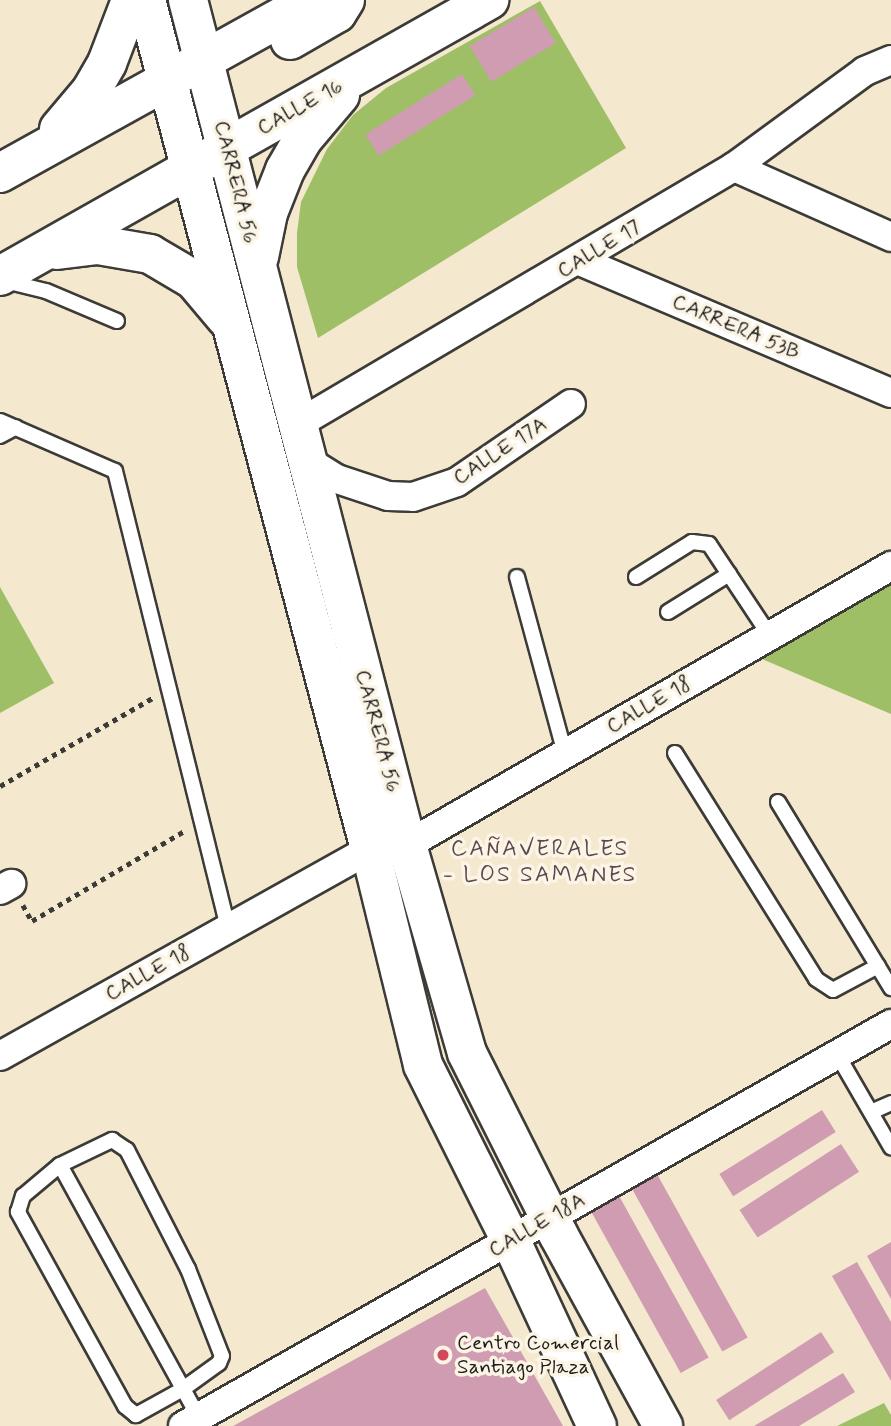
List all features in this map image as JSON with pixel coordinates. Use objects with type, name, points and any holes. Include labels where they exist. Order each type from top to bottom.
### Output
[{"type":"street","points":[[11,167],[50,139],[92,91],[121,34],[131,0]]},
{"type":"street","name":"CARRERA 56","points":[[146,0],[370,849],[424,1065],[511,1241],[597,1426]]},
{"type":"street","name":"CARRERA 56","points":[[188,0],[407,845],[467,1053],[549,1217],[663,1426]]},
{"type":"street","points":[[191,168],[187,135],[208,72],[312,0]]},
{"type":"street","points":[[11,167],[167,79],[208,72],[337,13],[345,0]]},
{"type":"street","name":"CALLE 16","points":[[7,274],[489,0]]},
{"type":"street","name":"CALLE 17","points":[[298,424],[580,261],[734,167],[865,71],[891,60]]},
{"type":"street","points":[[257,267],[272,201],[302,140],[336,98],[377,64]]},
{"type":"street","points":[[734,167],[891,237]]},
{"type":"street","points":[[7,274],[48,253],[78,246],[99,245],[139,251],[177,267],[194,279],[208,293],[232,327]]},
{"type":"street","name":"CARRERA 53B","points":[[580,261],[891,393]]},
{"type":"street","name":"CALLE 17A","points":[[311,473],[388,496],[413,497],[457,482],[571,404]]},
{"type":"street","points":[[277,495],[311,473]]},
{"type":"street","name":"CALLE 18","points":[[407,845],[891,566]]},
{"type":"street","name":"CALLE 18","points":[[0,1056],[370,849]]},
{"type":"street","name":"CALLE 18A","points":[[191,1422],[891,1024]]},
{"type":"lane","points":[[7,274],[117,321]]},
{"type":"lane","points":[[0,421],[115,471],[228,928]]},
{"type":"lane","points":[[0,436],[16,427]]},
{"type":"lane","points":[[636,577],[692,542],[709,544],[770,636]]},
{"type":"lane","points":[[668,612],[729,574]]},
{"type":"lane","points":[[517,577],[565,754]]},
{"type":"lane","points":[[676,753],[816,979],[833,990],[878,966]]},
{"type":"lane","points":[[778,802],[891,988]]},
{"type":"lane","points":[[837,1054],[891,1147]]},
{"type":"lane","points":[[871,1112],[891,1103]]},
{"type":"lane","points":[[112,1140],[127,1150],[188,1269],[222,1356],[219,1363],[183,1389],[136,1415],[125,1406],[18,1212],[23,1196],[60,1165],[112,1140]]},
{"type":"lane","points":[[60,1165],[183,1389],[191,1422]]},
{"type":"path","points":[[0,786],[169,689]]},
{"type":"path","points":[[5,887],[32,921],[202,821]]},
{"type":"green space","points":[[540,1],[626,148],[318,338],[297,267],[297,233],[301,202],[327,149],[353,115],[386,88]]},
{"type":"green space","points":[[891,566],[891,714],[743,651]]},
{"type":"green space","points":[[0,587],[54,683],[0,713]]},
{"type":"green space","points":[[884,1403],[891,1415],[891,1426],[837,1426]]},
{"type":"building","points":[[534,7],[556,43],[491,82],[470,46]]},
{"type":"building","points":[[462,74],[475,95],[379,156],[365,134]]},
{"type":"building","points":[[822,1110],[836,1132],[733,1196],[719,1174]]},
{"type":"building","points":[[841,1144],[859,1172],[757,1238],[740,1210]]},
{"type":"building","points":[[657,1174],[748,1338],[722,1352],[632,1188]]},
{"type":"building","points":[[618,1194],[709,1358],[681,1373],[590,1210]]},
{"type":"building","points":[[891,1242],[891,1299],[867,1256]]},
{"type":"building","points":[[857,1262],[891,1322],[891,1381],[832,1276]]},
{"type":"building","name":"Centro Comercial Santiago Plaza","points":[[485,1288],[563,1426],[233,1426]]},
{"type":"building","points":[[821,1332],[834,1352],[729,1420],[716,1400]]},
{"type":"building","points":[[843,1373],[855,1392],[799,1426],[754,1426]]},
{"type":"place","name":"Centro Comercial Santiago Plaza","points":[[443,1355]]},
{"type":"district","name":"CAÑAVERALES - LOS SAMANES","points":[[540,862]]}]
